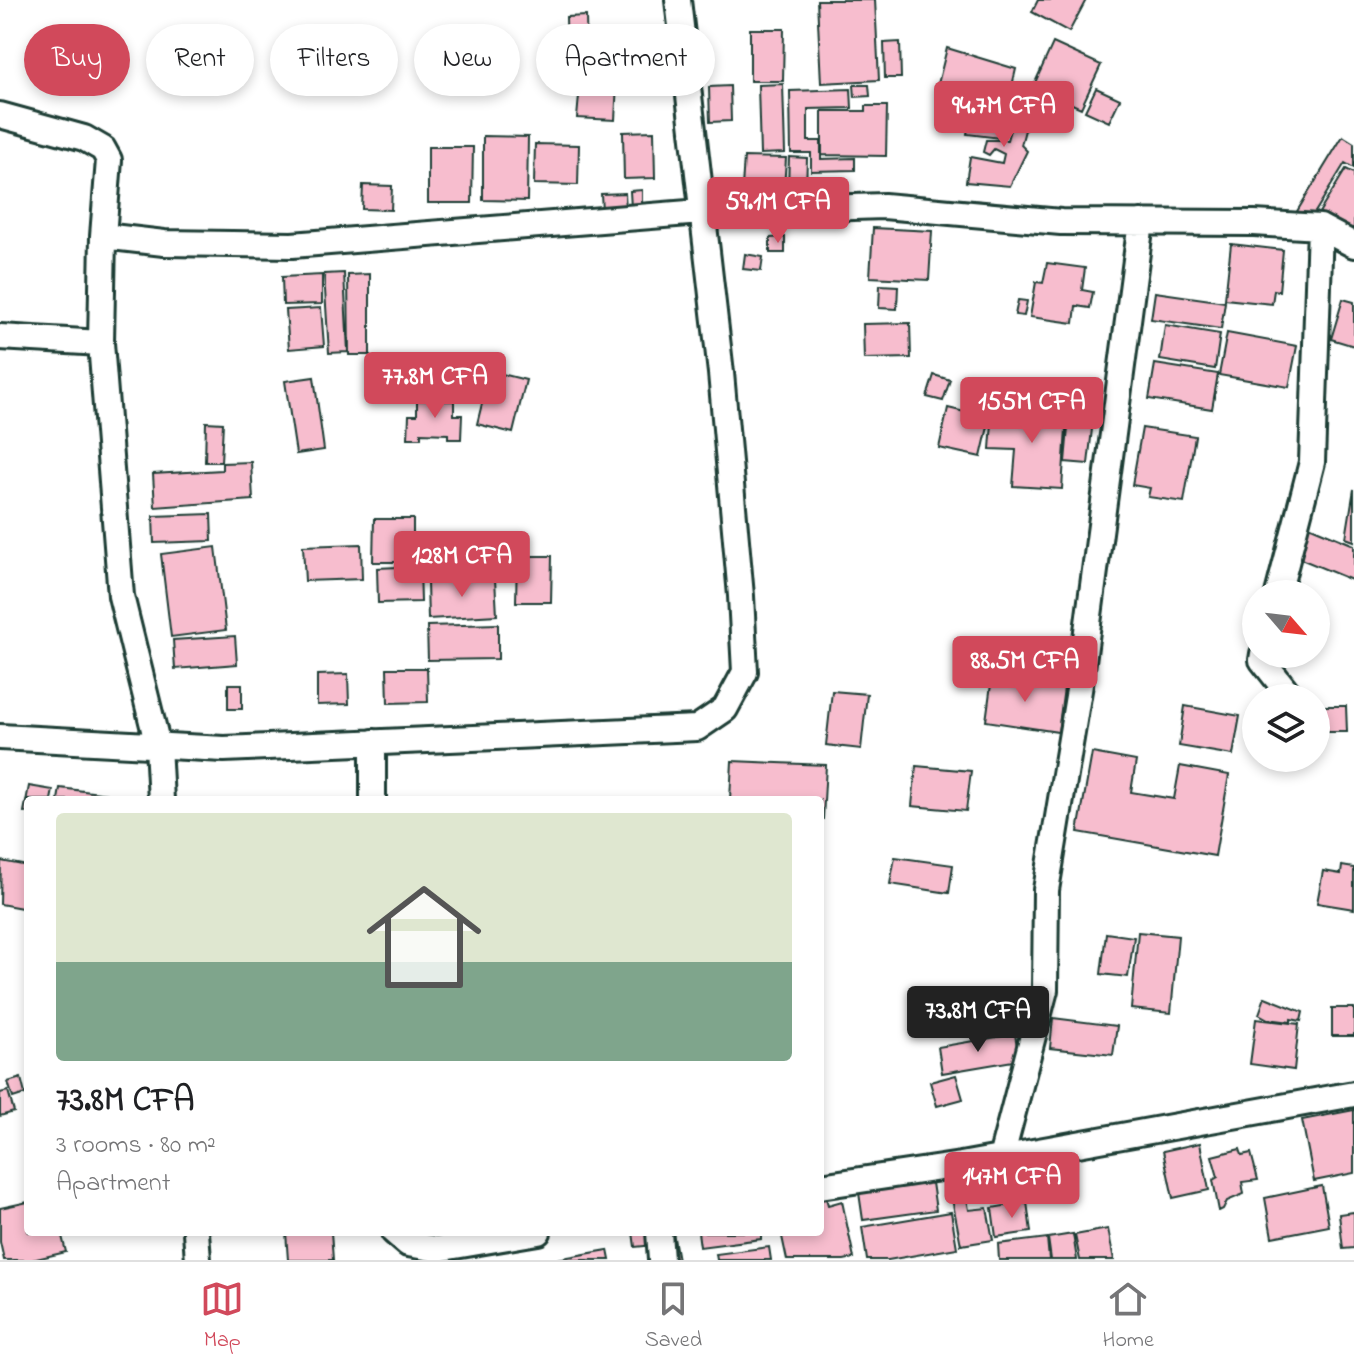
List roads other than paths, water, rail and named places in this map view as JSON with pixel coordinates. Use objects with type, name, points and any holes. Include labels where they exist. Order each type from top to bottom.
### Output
[{"type":"street","points":[[0,737],[224,749],[697,728],[725,709],[745,672],[741,596],[721,373],[678,0]]},
{"type":"street","points":[[0,115],[84,138],[103,149],[109,160],[103,236],[101,343],[121,596],[158,746],[161,796]]},
{"type":"street","points":[[103,236],[164,243],[292,245],[701,212],[884,206],[1061,222],[1254,223],[1320,227],[1354,245]]},
{"type":"street","points":[[1001,1158],[1045,990],[1046,890],[1080,684],[1141,222]]},
{"type":"street","points":[[1282,580],[1312,462],[1320,227]]},
{"type":"street","points":[[0,337],[101,343]]},
{"type":"street","points":[[1268,668],[1281,684]]},
{"type":"street","points":[[373,742],[373,796]]},
{"type":"street","points":[[824,1185],[1001,1158],[1354,1094]]},
{"type":"street","points":[[196,1236],[198,1260]]},
{"type":"street","points":[[399,1236],[408,1244],[437,1249],[514,1236]]},
{"type":"street","points":[[659,1236],[661,1260]]}]
